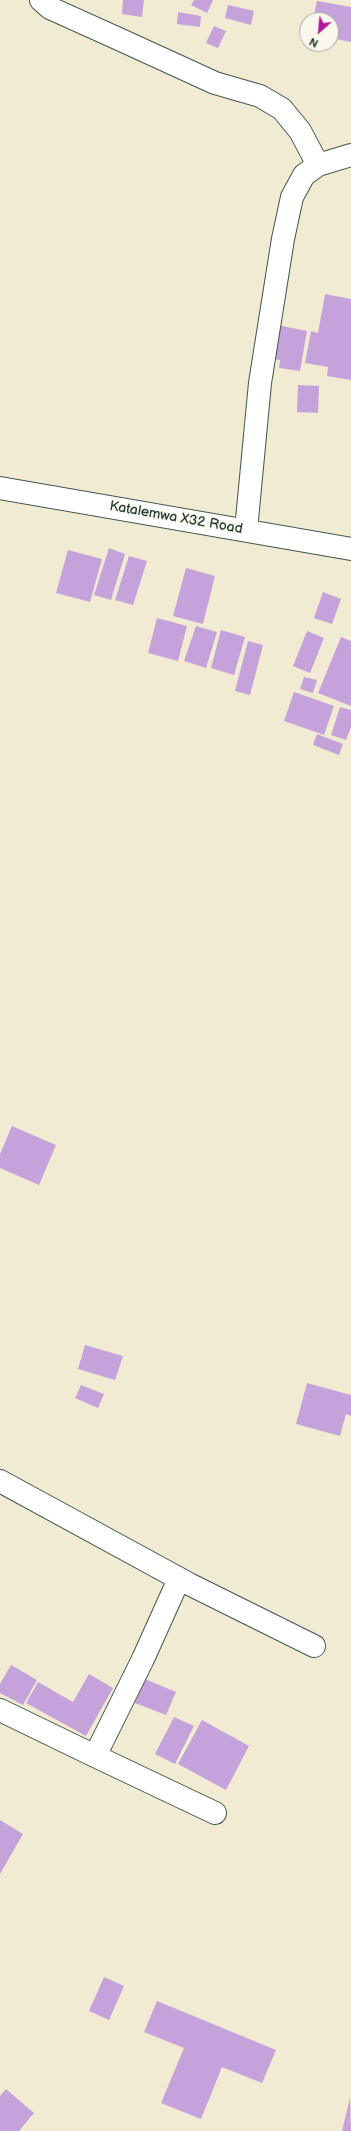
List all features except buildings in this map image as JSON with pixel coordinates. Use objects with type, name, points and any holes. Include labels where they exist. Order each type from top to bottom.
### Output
[{"type":"street","points":[[41,0],[50,8],[208,80],[260,96],[282,109],[300,131],[318,165]]},
{"type":"street","points":[[246,530],[260,383],[283,239],[292,197],[304,175],[318,165],[351,155]]},
{"type":"street","name":"Katalemwa X32 Road","points":[[0,488],[351,549]]},
{"type":"street","points":[[0,1480],[179,1578],[314,1646]]},
{"type":"street","points":[[95,1756],[143,1659],[179,1578]]},
{"type":"street","points":[[0,1710],[215,1813]]}]
